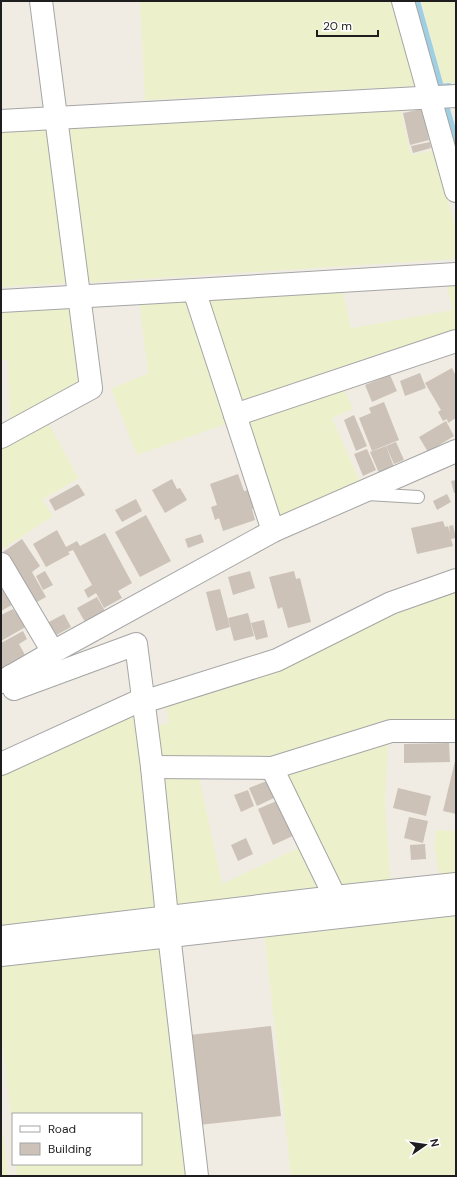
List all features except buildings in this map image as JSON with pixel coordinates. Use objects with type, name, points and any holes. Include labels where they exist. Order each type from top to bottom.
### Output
[{"type":"street","points":[[1,437],[91,388],[41,1]]},
{"type":"street","points":[[403,1],[456,191]]},
{"type":"street","points":[[1,121],[456,96]]},
{"type":"street","points":[[1,301],[456,274]]},
{"type":"street","points":[[194,290],[273,531]]},
{"type":"street","points":[[235,415],[456,341]]},
{"type":"street","points":[[197,1176],[168,927],[152,767],[136,644],[14,689],[6,679],[52,652],[273,531],[456,451]]},
{"type":"street","points":[[1,564],[52,652]]},
{"type":"street","points":[[1,764],[143,700],[277,660],[391,603],[456,580]]},
{"type":"street","points":[[152,767],[272,768],[391,731],[456,731]]},
{"type":"street","points":[[272,768],[335,897]]},
{"type":"street","points":[[1,955],[335,897],[456,884]]},
{"type":"street","points":[[1,937],[168,927],[456,904]]},
{"type":"lane","points":[[359,494],[418,497]]},
{"type":"green space","points":[[140,1],[392,1],[415,86],[145,100]]},
{"type":"green space","points":[[421,1],[456,1],[456,82],[443,83]]},
{"type":"green space","points":[[400,107],[411,155],[434,150],[456,229],[456,259],[80,283],[67,125]]},
{"type":"green space","points":[[45,126],[50,133],[69,283],[1,287],[1,129]]},
{"type":"green space","points":[[456,282],[456,336],[243,407],[205,295],[342,289],[351,328],[453,310],[446,283]]},
{"type":"green space","points":[[185,296],[232,422],[137,455],[111,389],[148,373],[139,300]]},
{"type":"green space","points":[[72,304],[85,384],[10,428],[8,360],[1,360],[1,308]]},
{"type":"green space","points":[[342,385],[353,409],[332,418],[361,484],[281,518],[272,515],[246,416]]},
{"type":"green space","points":[[47,421],[79,478],[42,500],[53,516],[1,550],[1,445]]},
{"type":"green space","points":[[456,587],[456,723],[261,761],[166,760],[156,754],[154,727],[169,723],[165,701],[400,606]]},
{"type":"green space","points":[[134,708],[161,907],[1,931],[1,771]]},
{"type":"green space","points":[[388,741],[385,804],[391,887],[336,887],[283,776]]},
{"type":"green space","points":[[198,772],[222,884],[303,846],[325,888],[173,912],[157,777]]},
{"type":"green space","points":[[436,830],[456,831],[456,880],[441,882],[434,846]]},
{"type":"green space","points":[[456,908],[456,1176],[291,1176],[264,930]]},
{"type":"green space","points":[[162,941],[191,1176],[17,1176],[16,1165],[142,1165],[142,1113],[12,1113],[12,1128],[1,1029],[1,960]]},
{"type":"green space","points":[[1,1115],[8,1176],[1,1176]]},
{"type":"waterway","points":[[417,1],[441,87],[449,86]]},
{"type":"waterway","points":[[447,109],[456,140]]}]
